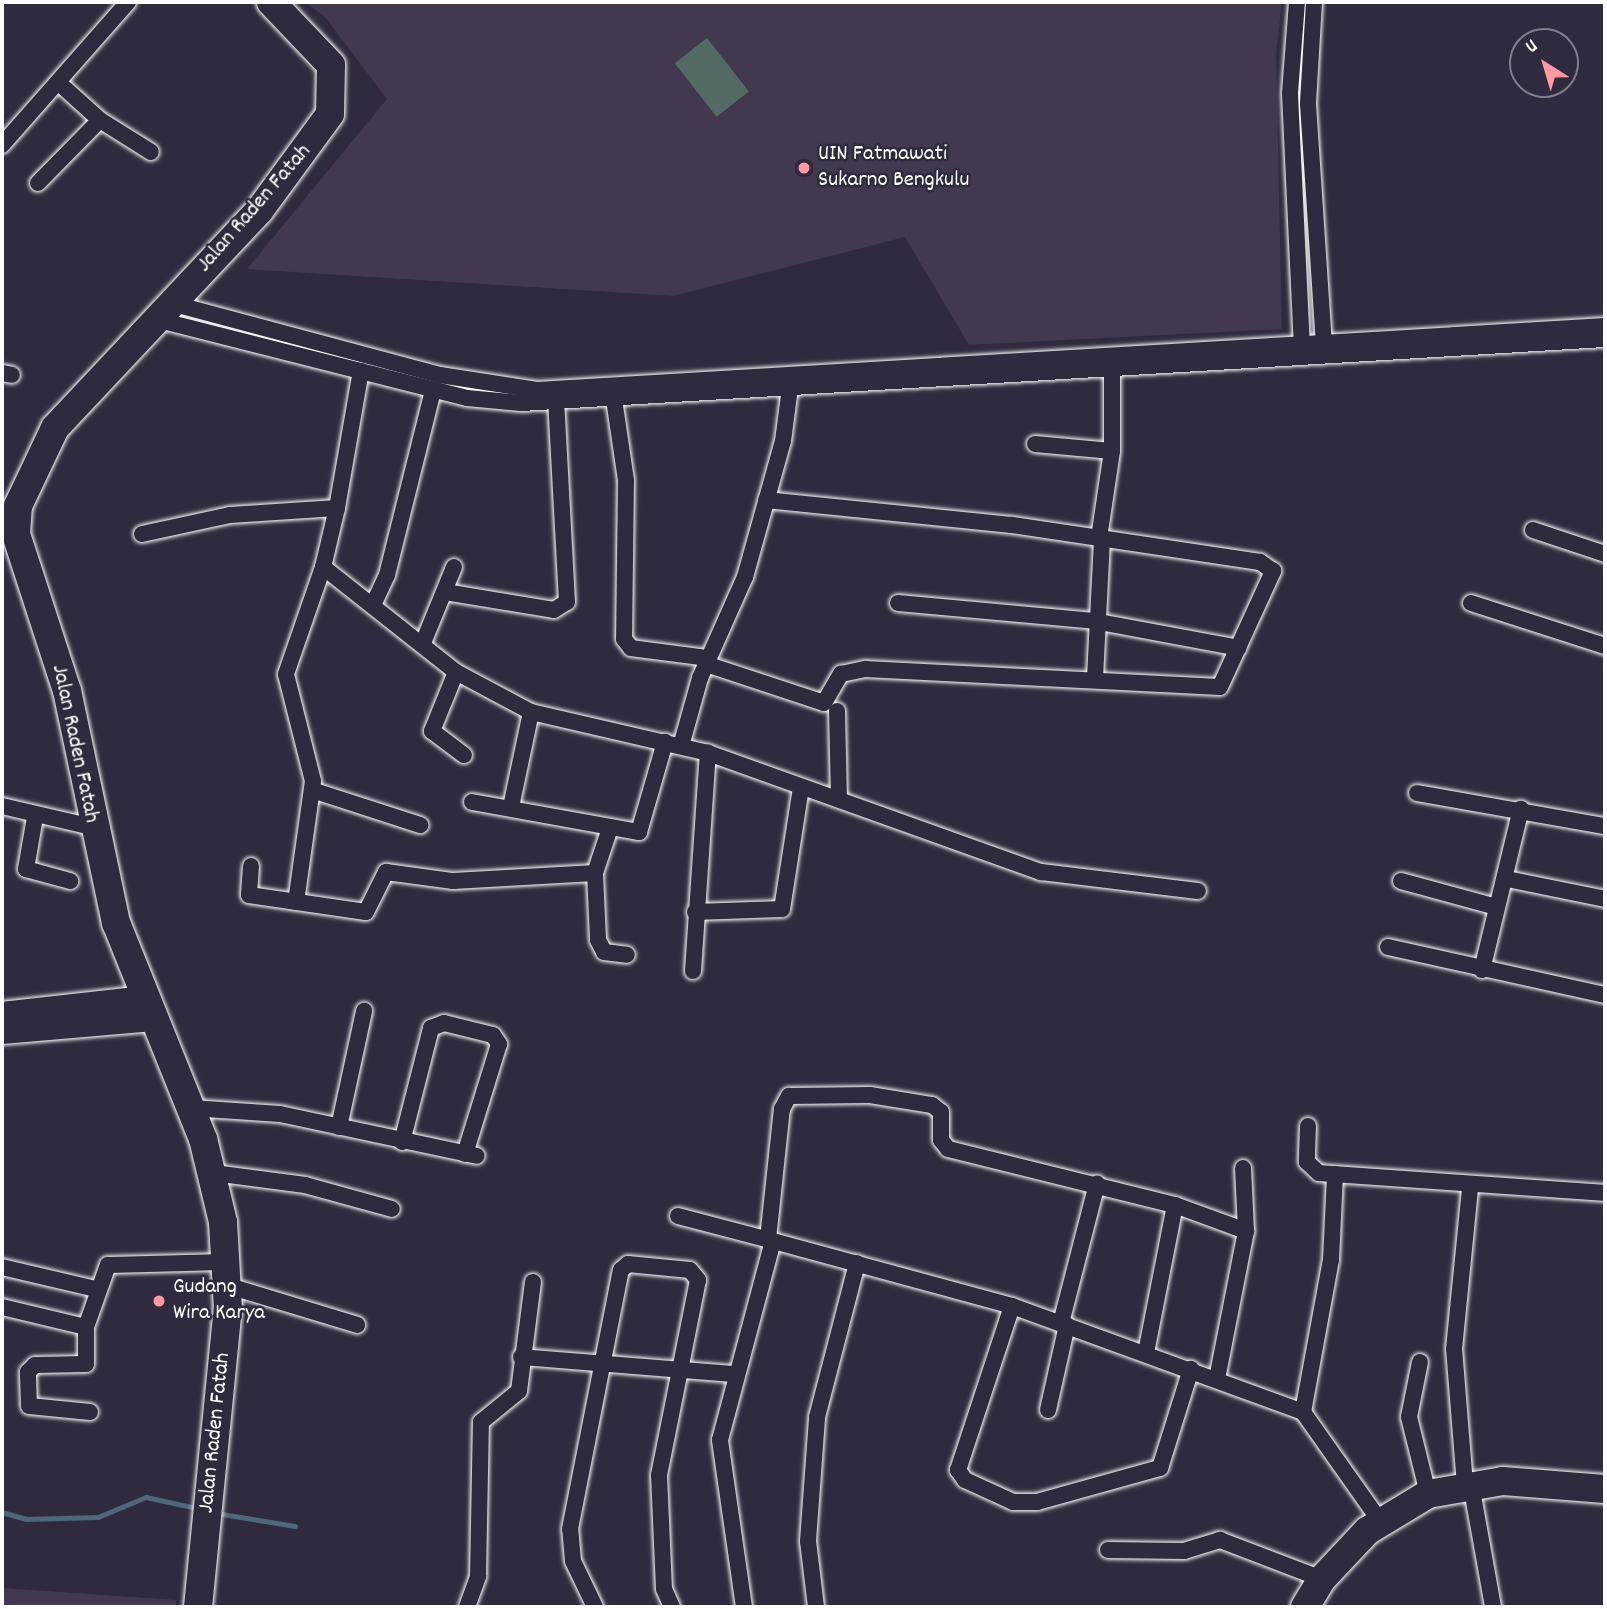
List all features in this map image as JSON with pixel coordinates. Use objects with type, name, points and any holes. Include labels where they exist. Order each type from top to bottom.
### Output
[{"type":"highway","name":"Jalan Raden Fatah","points":[[198,1607],[213,1463],[227,1274],[214,1174],[191,1108],[116,923],[92,827],[67,691],[9,535],[18,506],[55,428],[279,187],[335,101],[326,57],[271,2]]},
{"type":"highway","points":[[1328,1607],[1391,1534],[1469,1493],[1521,1481],[1605,1489]]},
{"type":"highway","points":[[1305,1607],[1322,1579],[1380,1521],[1428,1494],[1469,1493],[1605,1507]]},
{"type":"main road","points":[[2,1014],[149,1008]]},
{"type":"main road","points":[[2,1032],[149,1008]]},
{"type":"street","points":[[2,145],[60,85],[128,2]]},
{"type":"street","points":[[1297,2],[1290,94],[1307,259],[1324,342]]},
{"type":"street","points":[[1302,350],[1307,259],[1308,78],[1314,2]]},
{"type":"street","points":[[60,85],[100,120],[151,152]]},
{"type":"street","points":[[38,183],[100,120]]},
{"type":"street","points":[[163,311],[361,371],[439,386],[556,402],[614,399],[752,381],[790,388],[994,367]]},
{"type":"street","points":[[163,311],[439,386],[537,390],[752,381],[1302,350],[1432,342],[1605,326]]},
{"type":"street","points":[[1302,350],[1324,342],[1605,339]]},
{"type":"street","points":[[1095,678],[1094,621],[1100,539],[1112,451],[1113,360]]},
{"type":"street","points":[[296,902],[312,790],[286,674],[323,567],[337,508],[361,371]]},
{"type":"street","points":[[373,605],[387,575],[439,386]]},
{"type":"street","points":[[472,802],[511,807],[610,828],[643,829],[673,744],[745,577],[766,500],[790,388]]},
{"type":"street","points":[[614,399],[626,480],[624,639],[631,648],[707,661],[824,703],[841,674],[865,669],[1095,678],[1220,687],[1268,592],[1269,564],[1100,539],[766,500]]},
{"type":"street","points":[[445,592],[554,610],[567,602],[556,402]]},
{"type":"street","points":[[1035,444],[1112,451]]},
{"type":"street","points":[[142,534],[230,515],[337,508]]},
{"type":"street","points":[[1533,530],[1605,554]]},
{"type":"street","points":[[323,567],[423,643],[456,672],[531,712],[708,753],[801,787],[839,797],[926,836],[1041,872],[1198,891]]},
{"type":"street","points":[[423,643],[454,567]]},
{"type":"street","points":[[898,603],[1094,621],[1239,648]]},
{"type":"street","points":[[1471,603],[1605,646]]},
{"type":"street","points":[[456,672],[432,732],[464,755]]},
{"type":"street","points":[[837,711],[839,797]]},
{"type":"street","points":[[511,807],[531,712]]},
{"type":"street","points":[[693,971],[708,753]]},
{"type":"street","points":[[695,912],[782,909],[801,787]]},
{"type":"street","points":[[312,790],[420,825]]},
{"type":"street","points":[[1417,793],[1521,809],[1605,826]]},
{"type":"street","points":[[2,806],[35,817],[92,827]]},
{"type":"street","points":[[1482,970],[1497,907],[1507,879],[1521,809]]},
{"type":"street","points":[[35,817],[26,869],[71,881]]},
{"type":"street","points":[[610,828],[595,873],[600,948],[627,955]]},
{"type":"street","points":[[250,866],[247,894],[368,911],[386,872],[453,881],[595,873]]},
{"type":"street","points":[[1507,879],[1605,899]]},
{"type":"street","points":[[1401,881],[1497,907]]},
{"type":"street","points":[[1388,947],[1482,970],[1605,995]]},
{"type":"street","points":[[339,1127],[364,1011]]},
{"type":"street","points":[[191,1108],[280,1114],[402,1142],[471,1155],[499,1044],[493,1035],[444,1023],[431,1028],[402,1142]]},
{"type":"street","points":[[744,1607],[720,1452],[734,1374],[771,1240],[782,1109],[796,1094],[870,1095],[932,1105],[941,1112],[941,1140],[948,1149],[1175,1205],[1246,1231]]},
{"type":"street","points":[[1308,1126],[1309,1166],[1335,1174],[1470,1188],[1605,1193]]},
{"type":"street","points":[[1217,1379],[1246,1231],[1243,1168]]},
{"type":"street","points":[[214,1174],[305,1185],[392,1209]]},
{"type":"street","points":[[1303,1412],[1331,1260],[1335,1174]]},
{"type":"street","points":[[1048,1410],[1064,1324],[1097,1184]]},
{"type":"street","points":[[1470,1188],[1454,1349],[1469,1493],[1493,1607]]},
{"type":"street","points":[[1146,1353],[1175,1205]]},
{"type":"street","points":[[678,1216],[1012,1306],[1191,1368],[1303,1412],[1380,1521]]},
{"type":"street","points":[[90,1412],[32,1408],[27,1402],[32,1367],[86,1364],[86,1327],[96,1289],[105,1268],[116,1261],[227,1274],[356,1325]]},
{"type":"street","points":[[816,1607],[808,1508],[817,1417],[857,1263]]},
{"type":"street","points":[[595,1607],[569,1537],[606,1363],[621,1270],[634,1264],[690,1270],[697,1277],[659,1475],[664,1589],[672,1607]]},
{"type":"street","points":[[2,1267],[96,1289]]},
{"type":"street","points":[[467,1607],[478,1576],[481,1422],[516,1396],[533,1282]]},
{"type":"street","points":[[1012,1306],[958,1470],[965,1480],[1013,1502],[1037,1502],[1160,1468],[1191,1368]]},
{"type":"street","points":[[2,1307],[86,1327]]},
{"type":"street","points":[[521,1357],[734,1374]]},
{"type":"street","points":[[1420,1362],[1409,1417],[1428,1494]]},
{"type":"street","points":[[1108,1550],[1184,1551],[1220,1540],[1322,1579]]},
{"type":"shaded area","name":"UIN Fatmawati Sukarno Bengkulu","points":[[305,2],[1282,2],[1276,55],[1282,329],[969,345],[905,237],[673,296],[247,269],[387,99],[325,17]]},
{"type":"shaded area","points":[[2,1588],[176,1600],[176,1607],[2,1607]]},
{"type":"green space","points":[[707,38],[749,92],[717,117],[675,63]]},
{"type":"waterway","points":[[2,1512],[26,1519],[98,1517],[146,1497],[197,1508]]},
{"type":"waterway","points":[[216,1513],[295,1526]]},
{"type":"place","name":"UIN Fatmawati Sukarno Bengkulu","points":[[804,168]]},
{"type":"place","name":"Gudang Wira Karya","points":[[159,1301]]}]
